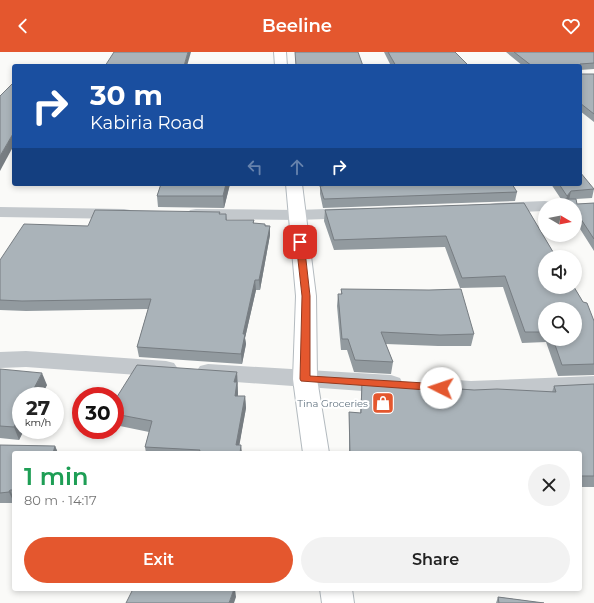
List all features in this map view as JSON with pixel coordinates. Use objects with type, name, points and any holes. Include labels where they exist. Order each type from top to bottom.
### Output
[{"type":"main road","points":[[280,52],[281,64]]},
{"type":"main road","points":[[294,186],[306,296],[305,379],[316,451]]},
{"type":"main road","points":[[336,591],[338,603]]},
{"type":"street","points":[[481,209],[538,206]]},
{"type":"street","points":[[0,212],[141,214]]},
{"type":"street","points":[[180,214],[297,215],[369,213]]},
{"type":"street","points":[[0,360],[26,359],[471,390],[594,385]]},
{"type":"building","points":[[114,52],[188,52],[185,64],[106,64]]},
{"type":"building","points":[[295,52],[358,52],[362,64],[296,64]]},
{"type":"building","points":[[388,52],[455,52],[467,64],[395,64]]},
{"type":"building","points":[[514,52],[594,52],[594,63],[529,64]]},
{"type":"building","points":[[582,74],[594,74],[594,114],[582,105]]},
{"type":"building","points":[[12,84],[12,135],[0,156],[0,96]]},
{"type":"building","points":[[582,174],[594,189],[571,191],[567,196],[560,186],[582,186]]},
{"type":"building","points":[[160,186],[226,186],[223,196],[157,196]]},
{"type":"building","points":[[320,186],[513,186],[517,192],[324,199]]},
{"type":"building","points":[[524,203],[538,227],[538,242],[547,242],[552,250],[538,250],[538,294],[578,294],[583,302],[587,303],[594,321],[594,364],[562,365],[555,346],[582,346],[582,302],[538,302],[538,332],[525,332],[505,276],[462,278],[446,236],[334,240],[325,210]]},
{"type":"building","points":[[594,203],[594,239],[582,221],[582,204]]},
{"type":"building","points":[[95,210],[220,212],[219,214],[226,214],[226,220],[254,220],[253,223],[270,226],[259,280],[255,280],[243,334],[245,334],[241,354],[137,347],[151,299],[0,300],[0,260],[24,224],[88,226]]},
{"type":"building","points":[[341,289],[461,289],[474,334],[440,335],[381,332],[393,362],[355,360],[348,339],[342,339],[338,294],[342,294]]},
{"type":"building","points":[[137,365],[237,372],[234,382],[237,382],[235,396],[245,396],[236,445],[241,445],[240,451],[200,451],[145,447],[152,421],[124,416],[123,387]]},
{"type":"building","points":[[0,369],[42,373],[35,387],[12,387],[12,427],[0,426]]},
{"type":"building","points":[[362,382],[474,390],[497,389],[556,392],[554,386],[594,384],[594,476],[582,476],[582,451],[350,451],[349,412],[361,413]]},
{"type":"building","points":[[0,445],[55,446],[54,451],[12,451],[12,490],[9,492],[0,493]]},
{"type":"building","points":[[132,591],[233,591],[229,603],[126,603]]},
{"type":"building","points":[[498,597],[544,603],[499,603]]},
{"type":"place","name":"Tina Groceries","points":[[383,403]]},
{"type":"route","points":[[300,242],[306,296],[305,379],[441,388]]}]
